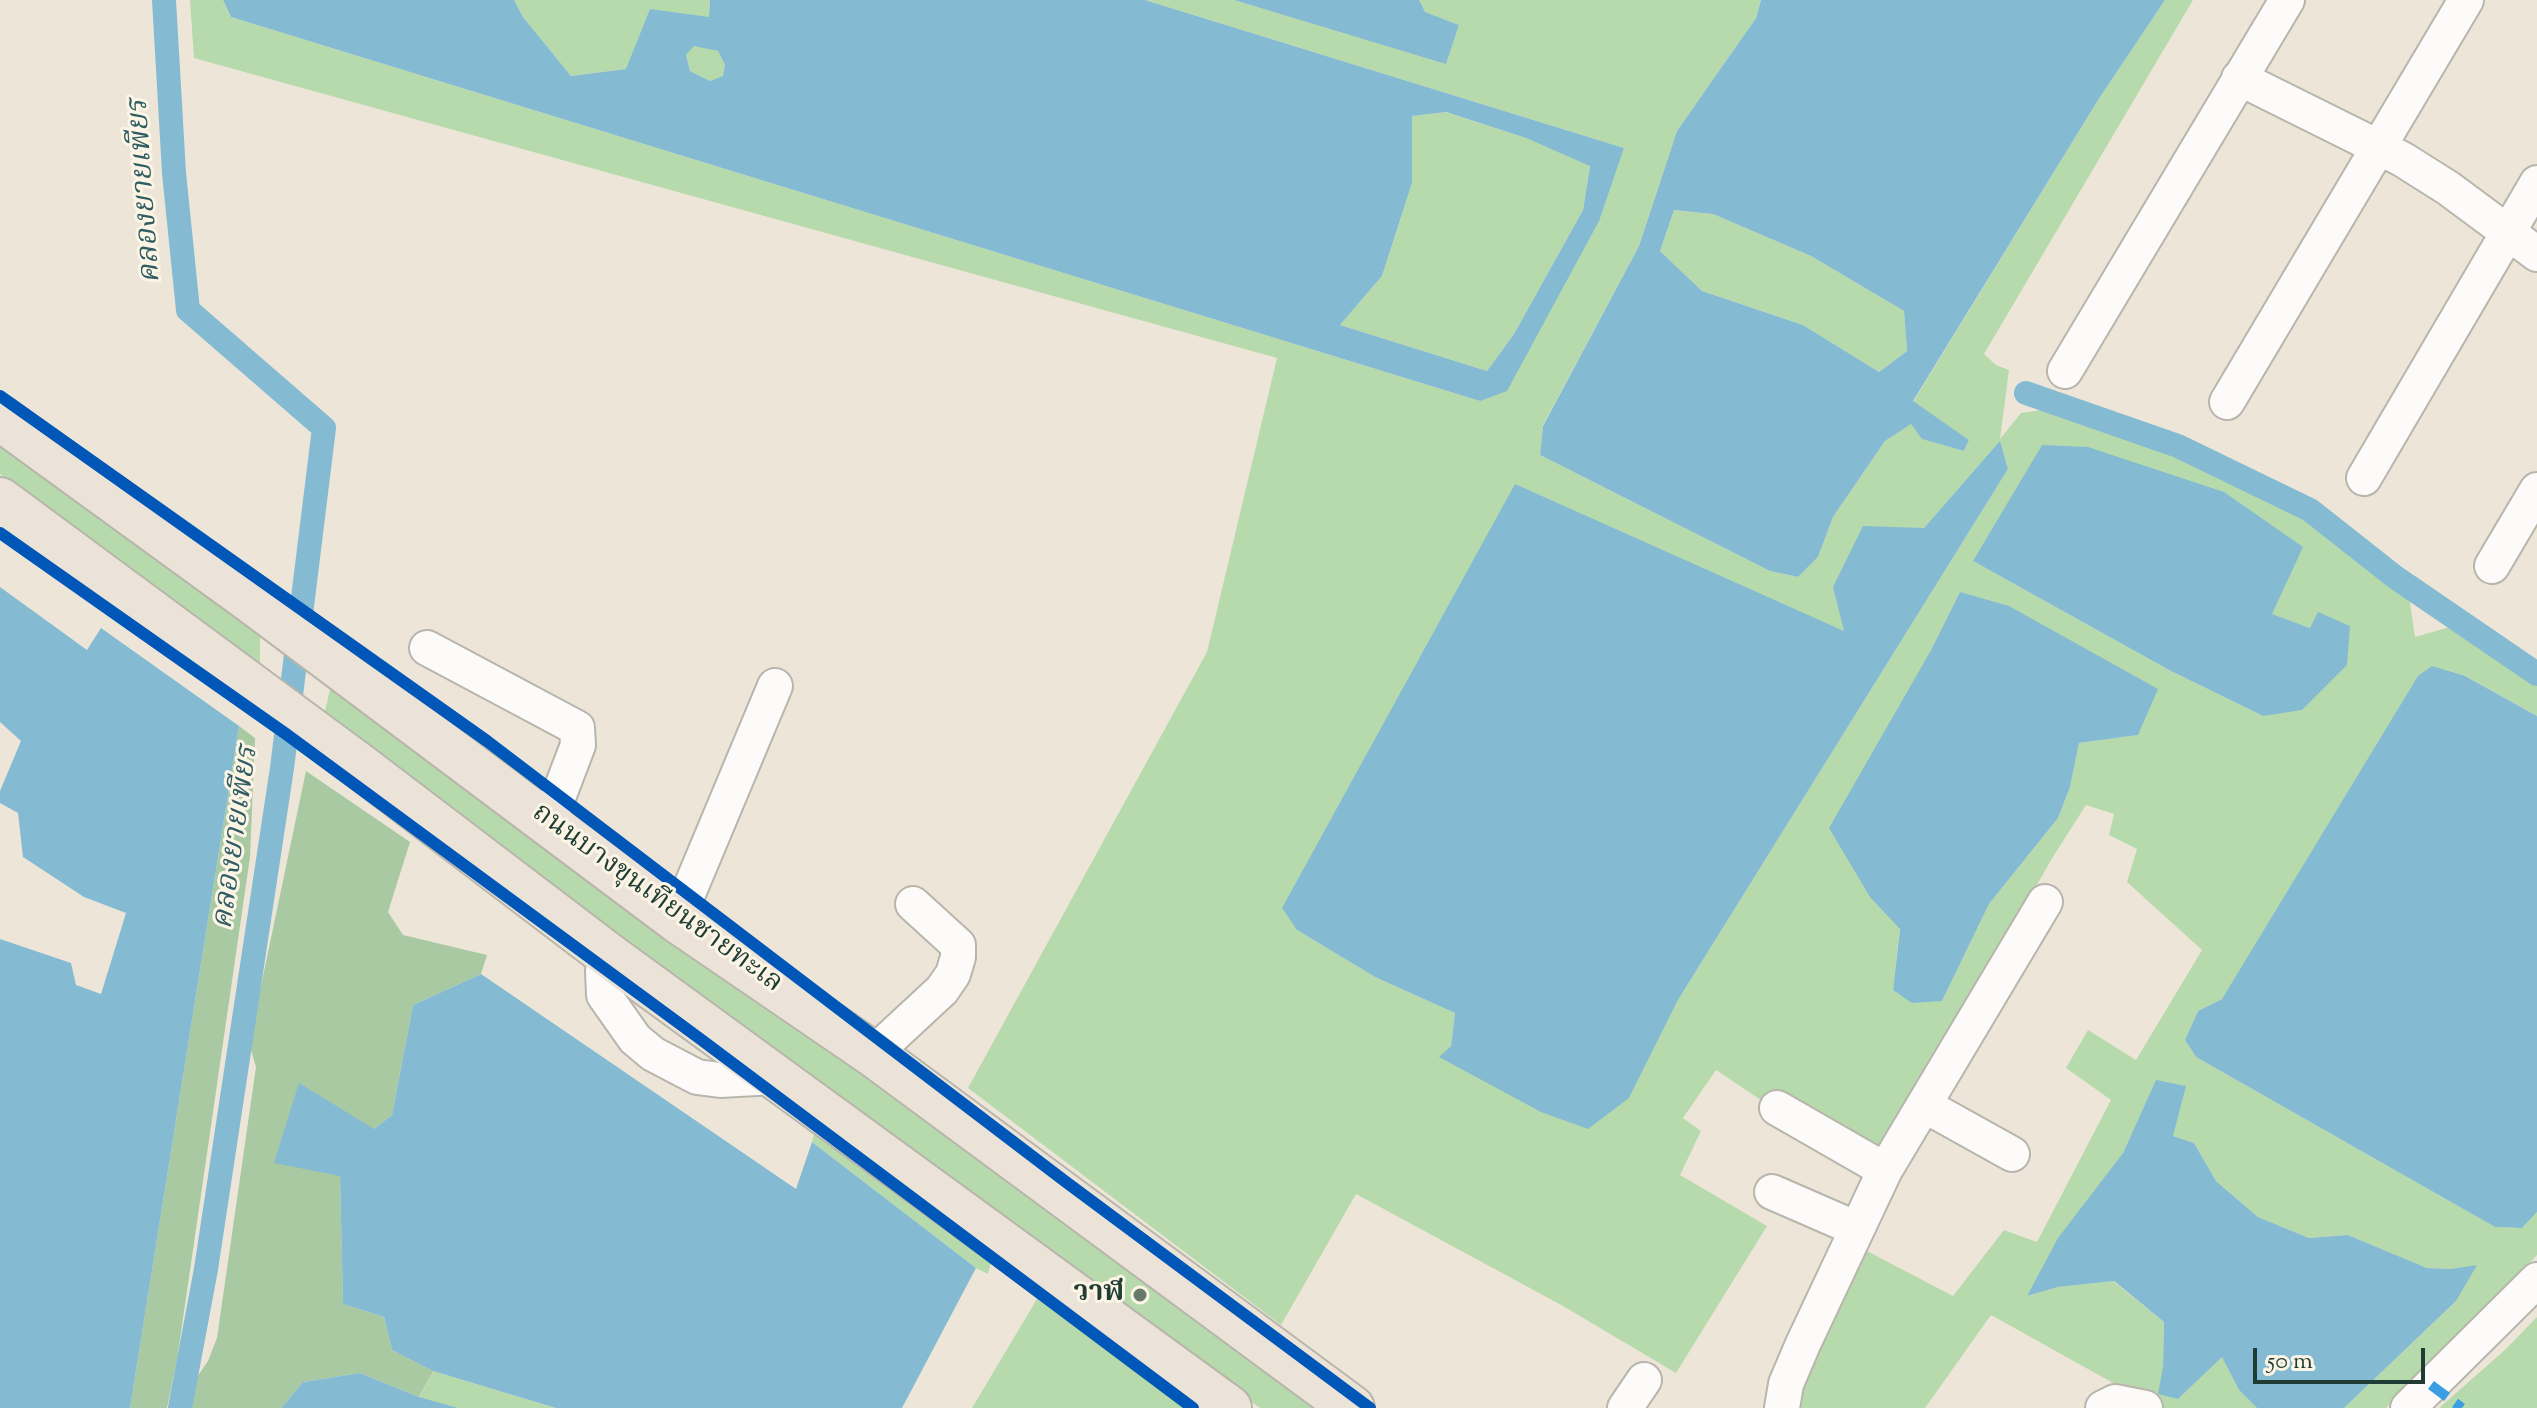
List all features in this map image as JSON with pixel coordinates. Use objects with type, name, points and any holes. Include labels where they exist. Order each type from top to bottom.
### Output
[{"type":"main road","name":"ถนนบางขุนเทียนชายทะเล","points":[[0,418],[253,602],[677,920],[873,1054],[1352,1408]]},
{"type":"main road","points":[[0,500],[361,767],[608,955],[1229,1408]]},
{"type":"street","points":[[2065,371],[2287,0]]},
{"type":"street","points":[[2227,402],[2466,0]]},
{"type":"street","points":[[2239,78],[2402,159],[2448,188],[2537,254]]},
{"type":"street","points":[[2364,478],[2537,183]]},
{"type":"street","points":[[2492,566],[2537,490]]},
{"type":"street","points":[[427,648],[577,728],[578,745],[548,824]]},
{"type":"street","points":[[677,920],[775,686]]},
{"type":"street","points":[[1782,1408],[1786,1384],[1885,1170],[2045,902]]},
{"type":"street","points":[[873,1054],[942,990],[953,974],[958,957],[958,945],[913,904]]},
{"type":"street","points":[[1924,1105],[2012,1154]]},
{"type":"street","points":[[1777,1108],[1885,1170]]},
{"type":"street","points":[[1772,1192],[1857,1229]]},
{"type":"street","points":[[2408,1408],[2537,1280]]},
{"type":"street","points":[[1625,1408],[1644,1380]]},
{"type":"street","points":[[2103,1408],[2115,1402],[2145,1408]]},
{"type":"green space","points":[[190,0],[223,0],[231,17],[1480,401],[1624,148],[1145,0],[1234,0],[1446,63],[1459,25],[1424,12],[1419,0],[1761,0],[1756,18],[1677,131],[1639,246],[1543,425],[1540,455],[1770,571],[1798,577],[1818,557],[1833,517],[1885,441],[1911,423],[1923,439],[1964,451],[1969,440],[1913,402],[2100,97],[2165,0],[2193,0],[1984,354],[1996,365],[2009,370],[2000,439],[2021,413],[2042,410],[2182,455],[2262,494],[2333,536],[2409,596],[2415,637],[2453,626],[2537,684],[2537,716],[2465,676],[2222,999],[2198,1011],[2185,1040],[2196,1057],[2495,1227],[2522,1228],[2537,1212],[2537,1255],[2386,1408],[2344,1408],[2456,1301],[2451,1269],[2427,1268],[2348,1235],[2309,1238],[2258,1217],[2216,1181],[2194,1143],[2173,1136],[2156,1081],[2123,1153],[2027,1296],[2058,1287],[2113,1281],[2164,1322],[2163,1367],[2178,1399],[2222,1356],[2239,1390],[2257,1408],[2158,1408],[1991,1315],[1925,1408],[1798,1408],[1811,1357],[1867,1251],[1953,1296],[2004,1230],[2037,1242],[2111,1100],[2066,1068],[2088,1030],[2136,1060],[2202,950],[2127,882],[2137,849],[2109,835],[2114,814],[2086,805],[2051,860],[1873,1175],[1716,1070],[1683,1118],[1701,1131],[1680,1175],[1767,1226],[1676,1373],[1563,1306],[1356,1194],[1281,1325],[968,1088],[1207,652],[1277,358],[194,58]],"holes":[[[2000,442],[2008,469],[1678,1000],[1629,1098],[1440,1057],[1451,1046],[1455,1013],[1375,977],[1297,930],[1515,485],[1845,632],[1924,528]],[[2303,546],[2271,614],[2310,628],[2263,716],[2169,670],[1973,561]],[[1960,592],[2138,735],[2079,743],[2070,787],[2058,818],[1989,904],[1942,1001],[1893,990],[1930,652]]]},
{"type":"green space","points":[[514,0],[710,0],[709,17],[627,69],[571,76],[523,17]]},
{"type":"green space","points":[[694,45],[718,51],[725,65],[724,76],[710,81],[690,71],[686,55]]},
{"type":"green space","points":[[1445,112],[1526,138],[1590,165],[1583,210],[1514,334],[1487,371],[1340,325],[1382,276],[1412,183],[1412,116]]},
{"type":"green space","points":[[1674,210],[1713,214],[1811,256],[1904,311],[1907,351],[1879,372],[1803,325],[1702,291],[1660,251]]},
{"type":"green space","points":[[0,444],[260,629],[260,663],[200,626],[0,474]]},
{"type":"green space","points":[[332,681],[1325,1408],[1260,1408],[1023,1235],[520,866],[324,715]]},
{"type":"green space","points":[[239,726],[255,738],[250,857],[177,1360],[167,1408],[130,1408]]},
{"type":"green space","points":[[306,771],[410,842],[388,912],[403,935],[487,955],[481,974],[413,1005],[392,1115],[374,1129],[274,1162],[340,1175],[343,1304],[384,1317],[392,1350],[433,1371],[419,1397],[360,1373],[303,1382],[281,1408],[189,1408],[193,1383],[208,1361],[217,1338],[256,1067],[249,1043]]},
{"type":"green space","points":[[815,1131],[991,1262],[988,1274],[976,1268],[812,1142]]},
{"type":"green space","points":[[1037,1299],[1186,1408],[972,1408]]},
{"type":"green space","points":[[2537,1317],[2537,1408],[2439,1408],[2506,1349]]},
{"type":"green space","points":[[433,1371],[556,1408],[458,1408],[419,1398]]},
{"type":"water","points":[[223,0],[514,0],[523,17],[571,76],[626,69],[650,9],[709,17],[710,0],[1145,0],[1624,148],[1599,221],[1507,391],[1480,401],[231,17]],"holes":[[[694,46],[718,51],[725,65],[723,76],[710,81],[690,71],[686,55]],[[1446,112],[1526,138],[1590,166],[1583,210],[1514,334],[1487,371],[1340,325],[1382,276],[1412,183],[1412,116]]]},
{"type":"water","points":[[1234,0],[1419,0],[1425,12],[1459,25],[1446,64]]},
{"type":"water","points":[[1761,0],[2165,0],[2100,97],[1913,401],[1969,440],[1964,451],[1922,439],[1911,424],[1885,441],[1833,517],[1818,557],[1798,577],[1770,571],[1540,455],[1543,426],[1639,246],[1677,131],[1756,18]],"holes":[[[1674,210],[1713,214],[1811,256],[1904,311],[1907,351],[1879,372],[1803,325],[1702,291],[1660,251]]]},
{"type":"water","points":[[2000,441],[2008,469],[1678,1000],[1629,1098],[1588,1129],[1541,1112],[1439,1057],[1451,1046],[1455,1013],[1375,977],[1297,930],[1282,908],[1515,484],[1844,631],[1833,587],[1863,526],[1924,528]]},
{"type":"water","points":[[2042,445],[2088,447],[2224,492],[2303,547],[2272,614],[2310,628],[2318,612],[2350,626],[2347,665],[2302,710],[2263,716],[2169,670],[1973,561]]},
{"type":"water","points":[[0,587],[87,650],[101,628],[239,726],[130,1408],[0,1408],[0,939],[71,963],[76,985],[101,994],[126,913],[84,897],[23,857],[18,813],[0,803],[0,791],[21,741],[0,722]]},
{"type":"water","points":[[1960,592],[2009,606],[2158,689],[2138,735],[2079,743],[2070,787],[2058,818],[1989,904],[1942,1001],[1912,1003],[1893,990],[1900,929],[1870,897],[1829,828],[1930,652]]},
{"type":"water","points":[[2432,666],[2465,676],[2537,716],[2537,1212],[2522,1228],[2495,1227],[2196,1057],[2185,1040],[2198,1011],[2222,999],[2418,676]]},
{"type":"water","points":[[481,974],[796,1189],[812,1142],[976,1268],[902,1408],[556,1408],[433,1371],[392,1350],[384,1317],[343,1304],[340,1176],[274,1163],[299,1083],[374,1129],[392,1115],[413,1005]]},
{"type":"water","points":[[2156,1080],[2186,1086],[2173,1136],[2194,1143],[2216,1181],[2258,1217],[2309,1238],[2348,1235],[2427,1268],[2451,1269],[2477,1265],[2456,1301],[2344,1408],[2257,1408],[2239,1390],[2222,1357],[2178,1399],[2158,1394],[2163,1367],[2164,1322],[2114,1281],[2058,1287],[2027,1296],[2058,1238],[2123,1153]]},
{"type":"water","points":[[360,1373],[419,1397],[458,1408],[281,1408],[303,1382]]},
{"type":"waterway","name":"คลองยายเพียร","points":[[164,0],[174,173],[188,310],[324,428],[282,768],[206,1269],[180,1408]]},
{"type":"waterway","points":[[2026,393],[2178,446],[2310,510],[2395,577],[2537,674]]},
{"type":"marked path","points":[[2431,1385],[2462,1408]]},
{"type":"cycle path","points":[[0,396],[487,741],[1066,1182],[1370,1408]]},
{"type":"cycle path","points":[[0,533],[286,734],[1193,1408]]},
{"type":"place","name":"วาฬ","points":[[1140,1295]]}]
